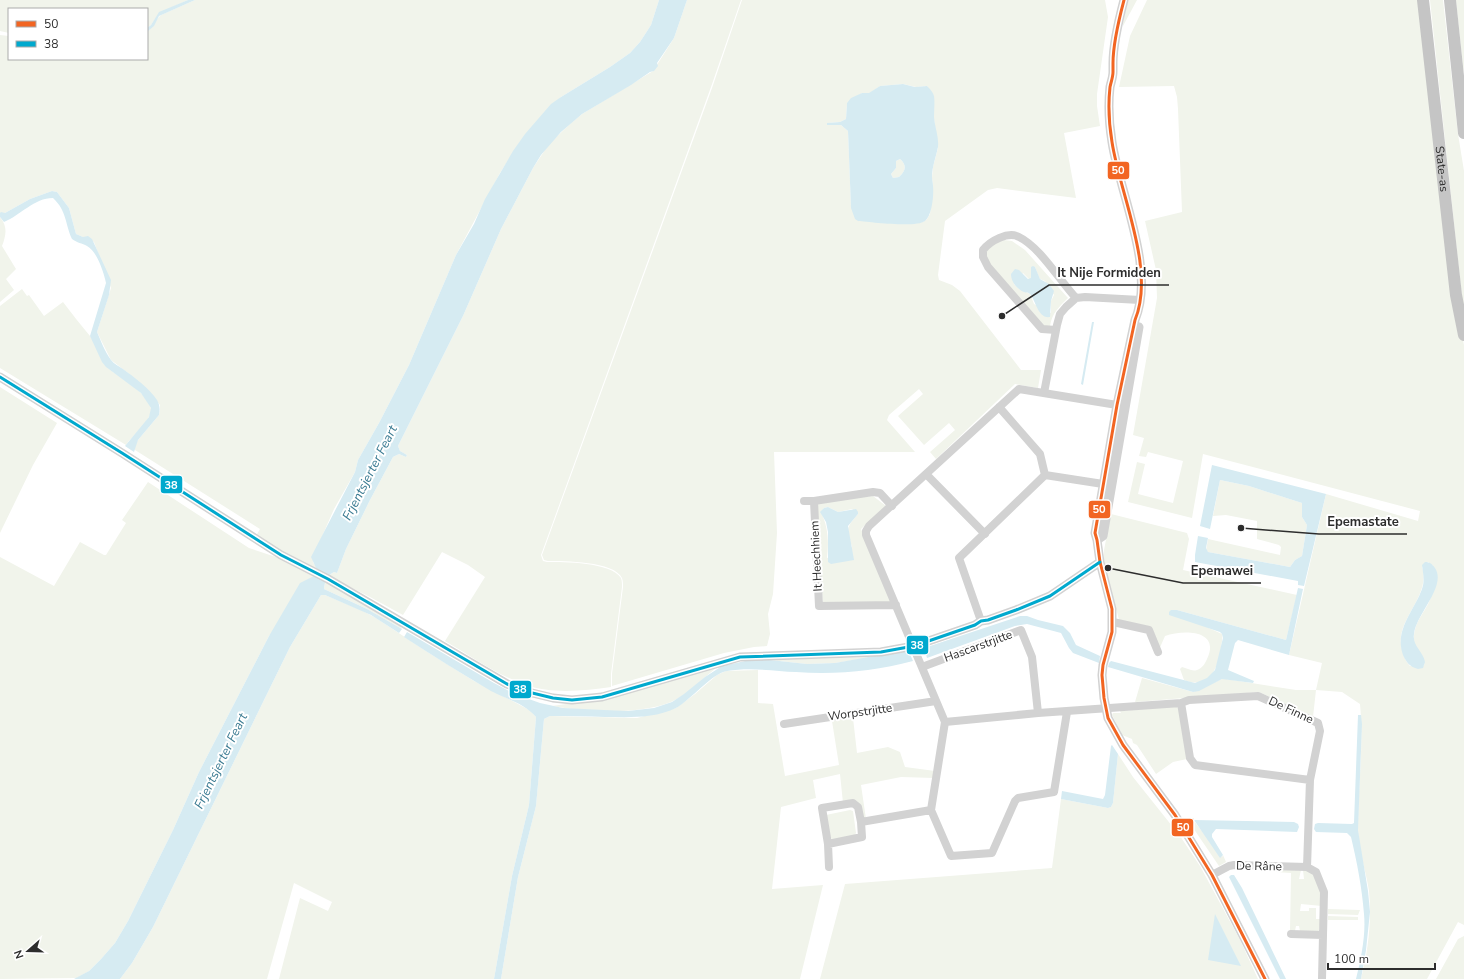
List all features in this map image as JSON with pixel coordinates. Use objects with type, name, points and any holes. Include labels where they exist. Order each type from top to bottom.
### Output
[{"type":"main road","points":[[1450,0],[1464,133]]},
{"type":"main road","points":[[1452,26],[1455,13],[1454,0]]},
{"type":"main road","name":"State-as","points":[[1423,1],[1454,272],[1464,335]]},
{"type":"street","points":[[1124,0],[1112,62],[1113,70],[1110,90],[1109,116],[1113,151],[1136,242],[1140,271],[1140,320],[1103,484],[1095,533],[1100,562],[1112,609],[1113,622],[1110,641],[1103,665],[1105,709],[1111,725],[1123,746],[1174,815],[1212,875],[1264,979]]},
{"type":"street","points":[[1056,330],[1042,329],[988,267],[983,257],[983,250],[987,244],[995,240],[1012,235],[1019,237],[1034,249],[1076,298]]},
{"type":"street","points":[[1044,393],[1060,314],[1076,298],[1085,297],[1140,300]]},
{"type":"street","points":[[0,377],[271,548],[328,579],[507,684],[524,691],[553,698],[572,700],[602,697],[740,657],[881,652],[914,646],[976,625],[981,621],[1016,610],[1050,596],[1100,562]]},
{"type":"street","points":[[1067,712],[1054,792],[1018,798],[1015,801],[992,853],[951,856],[931,810],[945,722],[866,535],[866,531],[869,526],[1019,389],[1122,405]]},
{"type":"street","points":[[1097,540],[1103,536],[1122,405]]},
{"type":"street","points":[[999,407],[1040,454],[1045,475]]},
{"type":"street","points":[[926,474],[985,534]]},
{"type":"street","points":[[1045,475],[1103,484]]},
{"type":"street","points":[[981,621],[959,558],[1045,475]]},
{"type":"street","points":[[804,500],[814,502],[873,492],[880,493],[892,506]]},
{"type":"street","name":"It Heechhiem","points":[[814,502],[819,606],[896,605]]},
{"type":"street","points":[[1113,622],[1149,630],[1158,652]]},
{"type":"street","name":"Hascarstrjitte","points":[[922,667],[1022,630],[1032,657],[1038,713]]},
{"type":"street","name":"De Finne","points":[[1105,709],[1181,703],[1189,700],[1258,696],[1318,722],[1320,731],[1310,780],[1307,867]]},
{"type":"street","name":"Worpstrjitte","points":[[784,724],[936,701]]},
{"type":"street","points":[[1181,703],[1190,758],[1195,765],[1310,780]]},
{"type":"street","points":[[945,722],[1038,713],[1105,709]]},
{"type":"street","points":[[828,844],[862,837],[858,808],[853,803],[822,808],[828,844],[829,867]]},
{"type":"street","points":[[861,822],[931,810]]},
{"type":"street","name":"De Râne","points":[[1212,875],[1234,865],[1307,867]]},
{"type":"street","points":[[1307,867],[1316,872],[1324,892],[1322,979]]},
{"type":"street","points":[[1291,934],[1323,935]]},
{"type":"shaded area","points":[[0,0],[188,0],[159,13],[148,27],[148,8],[8,8],[8,33],[0,31]]},
{"type":"shaded area","points":[[195,0],[659,0],[651,25],[640,42],[630,53],[561,97],[519,143],[500,173],[456,255],[409,365],[358,460],[355,472],[334,509],[313,561],[316,565],[317,571],[256,536],[260,529],[135,450],[135,445],[138,440],[159,415],[160,405],[147,390],[111,360],[97,332],[111,288],[94,242],[76,234],[69,208],[57,192],[52,191],[30,199],[5,213],[0,213],[0,35],[8,36],[8,60],[148,60],[148,31],[161,15]]},
{"type":"shaded area","points":[[687,0],[741,0],[711,87],[541,555],[543,561],[597,566],[616,573],[621,578],[622,587],[611,674],[611,687],[568,691],[536,688],[505,676],[445,641],[485,577],[468,565],[442,552],[403,615],[328,576],[334,572],[337,573],[346,549],[393,457],[399,454],[406,457],[407,455],[400,451],[398,446],[463,316],[501,229],[533,168],[549,144],[582,114],[653,71],[674,38]]},
{"type":"shaded area","points":[[742,0],[1105,0],[1108,17],[1097,94],[1100,126],[1064,133],[1076,198],[997,188],[988,190],[945,221],[938,275],[939,280],[952,285],[960,291],[1021,370],[1041,370],[1038,388],[1015,384],[936,459],[930,452],[955,430],[949,423],[924,445],[898,416],[923,394],[919,389],[889,415],[887,420],[915,452],[774,452],[777,533],[773,594],[768,614],[770,634],[767,646],[724,653],[612,686],[612,674],[623,587],[622,578],[617,572],[599,565],[548,561],[544,560],[542,555],[712,88]],"holes":[[[903,84],[916,87],[927,86],[934,97],[934,119],[938,148],[933,167],[933,187],[930,214],[923,222],[899,224],[851,207],[848,131],[841,125],[828,123],[840,122],[846,119],[847,103],[862,93],[869,94],[880,86]]]},
{"type":"shaded area","points":[[1128,0],[1137,0],[1123,26],[1123,23]]},
{"type":"shaded area","points":[[1147,0],[1418,0],[1460,325],[1464,345],[1464,925],[1458,922],[1427,979],[1361,979],[1366,958],[1370,925],[1370,902],[1358,836],[1361,735],[1360,704],[1342,692],[1316,690],[1322,663],[1289,655],[1326,494],[1418,521],[1420,511],[1203,454],[1192,518],[1128,502],[1137,462],[1145,464],[1138,494],[1173,503],[1183,461],[1148,452],[1146,457],[1139,456],[1144,438],[1133,435],[1157,298],[1156,270],[1145,221],[1182,212],[1178,109],[1174,86],[1119,87],[1130,36]],"holes":[[[1428,562],[1433,566],[1432,594],[1418,622],[1414,638],[1415,645],[1423,659],[1424,666],[1410,666],[1407,663],[1403,652],[1401,641],[1402,630],[1422,589],[1424,578],[1422,567]]]},
{"type":"shaded area","points":[[1430,0],[1443,0],[1458,134],[1464,171],[1464,316]]},
{"type":"shaded area","points":[[1456,0],[1464,0],[1464,73],[1463,66]]},
{"type":"shaded area","points":[[900,159],[905,168],[899,177],[893,178],[891,174],[896,168],[896,161]]},
{"type":"shaded area","points":[[0,217],[6,231],[2,246],[16,269],[6,279],[14,290],[0,302]]},
{"type":"shaded area","points":[[1004,240],[1012,241],[1025,250],[1068,298],[1054,314],[1050,326],[1044,326],[1021,302],[1001,280],[988,261],[986,252],[988,249],[992,245]],"holes":[[[1031,267],[1035,267],[1040,279],[1045,281],[1054,295],[1051,301],[1051,313],[1034,304],[1030,294],[1018,288],[1014,284],[1023,273],[1031,279]]]},
{"type":"shaded area","points":[[22,289],[27,296],[29,295],[44,316],[63,302],[93,340],[105,365],[140,392],[150,404],[151,410],[148,419],[126,445],[0,368],[0,306]]},
{"type":"shaded area","points":[[0,387],[57,423],[33,465],[0,533]]},
{"type":"shaded area","points":[[1220,480],[1249,486],[1302,503],[1302,517],[1307,525],[1302,556],[1295,560],[1290,567],[1206,551],[1208,539],[1280,555],[1281,547],[1279,545],[1257,539],[1257,521],[1226,515],[1213,516]]},
{"type":"shaded area","points":[[148,482],[249,548],[282,559],[314,576],[269,636],[199,772],[173,830],[128,921],[115,943],[89,971],[77,978],[0,979],[0,557],[54,586],[80,542],[106,555],[126,523],[122,520]]},
{"type":"shaded area","points":[[873,496],[886,506],[861,529],[891,602],[823,602],[815,509],[819,501]],"holes":[[[828,507],[838,512],[852,509],[858,514],[848,529],[852,547],[827,558],[827,534],[821,512],[824,508]]]},
{"type":"shaded area","points":[[1111,514],[1187,533],[1189,539],[1183,570],[1297,595],[1286,640],[1177,610],[1171,611],[1222,634],[1222,643],[1213,673],[1204,681],[1192,682],[1184,680],[1180,669],[1182,667],[1195,670],[1202,667],[1206,661],[1210,649],[1209,642],[1205,637],[1198,634],[1173,634],[1165,636],[1158,652],[1147,626],[1119,620],[1104,561],[1104,550]]},
{"type":"shaded area","points":[[325,581],[399,625],[402,629],[367,609],[324,589]]},
{"type":"shaded area","points":[[321,595],[325,595],[361,610],[376,618],[474,681],[531,711],[536,717],[529,805],[512,876],[494,979],[279,979],[300,898],[328,911],[332,902],[294,883],[267,979],[120,979],[132,963],[153,927],[290,647]]},
{"type":"shaded area","points":[[874,657],[835,663],[807,664],[770,660]]},
{"type":"shaded area","points":[[715,669],[677,699],[658,706],[628,711],[596,711],[552,706],[580,702]]},
{"type":"shaded area","points":[[758,670],[758,703],[773,704],[785,776],[839,765],[832,721],[853,718],[857,753],[888,747],[900,752],[905,767],[935,771],[934,778],[901,777],[861,785],[866,819],[861,817],[857,803],[843,803],[840,774],[813,780],[816,798],[781,807],[772,889],[823,885],[800,979],[501,979],[518,877],[536,806],[544,719],[550,716],[637,718],[676,708],[717,675],[726,671]]},
{"type":"shaded area","points":[[1142,678],[1193,692],[1222,679],[1296,690],[1316,690],[1313,717],[1259,692],[1135,702]]},
{"type":"shaded area","points":[[1176,706],[1180,710],[1187,759],[1173,762],[1156,774],[1137,745],[1133,743],[1132,739],[1122,735],[1112,715],[1113,713],[1121,713],[1120,711]]},
{"type":"shaded area","points":[[1118,754],[1133,777],[1180,836],[1200,866],[1240,940],[1258,979],[820,979],[845,884],[1052,868],[1061,799],[1108,808],[1111,807],[1113,803]]},
{"type":"shaded area","points":[[850,810],[853,811],[856,833],[854,836],[833,840],[830,837],[826,815]]},
{"type":"shaded area","points":[[1194,818],[1194,821],[1222,857],[1223,855],[1226,862],[1219,866],[1187,819]]},
{"type":"shaded area","points":[[1276,869],[1301,870],[1299,879],[1304,879],[1303,870],[1312,871],[1320,888],[1322,906],[1301,904],[1300,911],[1309,911],[1309,908],[1316,908],[1316,919],[1321,919],[1318,932],[1300,931],[1299,926],[1296,926],[1295,931],[1290,931],[1291,873],[1276,872]]},
{"type":"shaded area","points":[[1328,909],[1360,910],[1358,915],[1328,914]]},
{"type":"shaded area","points":[[1328,916],[1358,917],[1358,920],[1328,920]]},
{"type":"shaded area","points":[[1464,936],[1464,979],[1436,979],[1458,939]]},
{"type":"water","points":[[188,0],[195,0],[159,16],[154,26],[148,31],[148,27],[159,12]]},
{"type":"water","name":"Frjentsjerter Feart","points":[[659,0],[687,0],[674,38],[657,63],[658,66],[654,71],[582,114],[561,132],[541,155],[501,229],[463,316],[398,446],[400,451],[407,455],[406,457],[399,454],[393,457],[346,549],[337,573],[334,572],[326,581],[324,589],[367,609],[402,629],[399,633],[371,615],[325,595],[321,595],[290,647],[153,927],[132,963],[120,979],[74,979],[89,971],[115,943],[128,921],[173,830],[199,772],[269,636],[300,583],[314,576],[317,570],[311,557],[355,472],[358,460],[409,365],[456,255],[474,224],[485,199],[513,151],[525,134],[551,104],[630,53],[640,42],[651,25]]},
{"type":"water","points":[[903,84],[915,87],[927,86],[934,96],[934,117],[938,147],[932,173],[933,200],[929,215],[925,221],[920,223],[903,224],[858,221],[855,219],[851,208],[848,131],[841,125],[827,125],[827,123],[840,122],[846,119],[847,103],[851,98],[862,93],[869,93],[880,86]],"holes":[[[900,159],[905,168],[899,177],[893,178],[891,174],[896,168],[896,161]]]},
{"type":"water","points":[[52,191],[57,192],[69,208],[76,234],[83,237],[88,236],[92,239],[111,280],[109,295],[97,332],[105,350],[112,361],[146,387],[159,404],[159,415],[138,440],[134,452],[125,446],[149,417],[151,408],[141,393],[106,367],[102,362],[90,336],[106,283],[97,257],[91,249],[72,239],[61,208],[53,198],[40,201],[4,222],[0,217],[1,212],[5,213],[30,199]]},
{"type":"water","points":[[1031,267],[1035,267],[1040,279],[1049,284],[1054,291],[1051,301],[1050,317],[1043,315],[1030,294],[1019,289],[1012,280],[1011,274],[1015,269],[1019,270],[1028,279],[1031,278]]},
{"type":"water","points":[[1092,322],[1094,322],[1083,385],[1081,384]]},
{"type":"water","points":[[1212,465],[1326,494],[1304,586],[1298,585],[1298,581],[1195,562],[1198,536],[1208,538],[1206,548],[1208,552],[1290,567],[1295,560],[1302,556],[1307,525],[1302,517],[1302,503],[1249,486],[1220,480],[1210,529],[1200,526]]},
{"type":"water","points":[[828,507],[838,512],[856,509],[858,512],[848,526],[854,560],[831,564],[828,562],[828,532],[826,522],[820,512],[824,508]]},
{"type":"water","points":[[1425,562],[1433,565],[1438,575],[1434,592],[1416,626],[1414,634],[1416,645],[1425,662],[1423,668],[1418,669],[1411,666],[1404,658],[1401,646],[1401,637],[1406,621],[1419,597],[1423,586],[1424,580],[1422,565]]},
{"type":"water","points":[[1298,588],[1303,589],[1289,655],[1238,640],[1235,643],[1228,670],[1254,681],[1253,683],[1222,679],[1199,691],[1193,692],[1108,667],[1111,661],[1195,683],[1207,678],[1215,670],[1223,638],[1222,634],[1220,632],[1169,615],[1171,610],[1177,610],[1286,640]]},
{"type":"water","points":[[1020,616],[1027,616],[1063,626],[1070,633],[1076,645],[1100,656],[1099,663],[1073,653],[1061,633],[1027,624],[1015,626],[927,658],[924,648]]},
{"type":"water","points":[[407,632],[515,694],[540,703],[563,708],[628,711],[654,708],[672,702],[722,666],[750,660],[770,660],[807,664],[835,663],[908,650],[913,661],[870,670],[826,673],[753,669],[727,671],[721,673],[708,682],[682,704],[667,712],[650,716],[550,716],[544,719],[536,806],[518,877],[501,979],[494,979],[512,876],[529,805],[536,717],[526,708],[491,691],[404,637]]},
{"type":"water","points":[[1358,715],[1361,715],[1362,724],[1358,830],[1370,912],[1361,979],[1356,979],[1364,939],[1364,914],[1359,875],[1351,837],[1347,833],[1316,832],[1314,829],[1315,824],[1318,823],[1354,823]]},
{"type":"water","points":[[1112,745],[1118,754],[1113,803],[1111,807],[1108,808],[1061,799],[1062,791],[1103,799],[1105,795]]},
{"type":"water","points":[[1194,820],[1294,822],[1298,824],[1299,827],[1297,832],[1216,829],[1212,834],[1212,837],[1223,855],[1220,858]]},
{"type":"water","points":[[1234,875],[1242,888],[1286,979],[1280,979],[1229,877]]},
{"type":"water","points":[[1215,914],[1241,966],[1208,960]]},
{"type":"transit line","name":"50","points":[[1124,0],[1114,47],[1113,74],[1109,94],[1109,108],[1112,142],[1139,255],[1141,278],[1140,300],[1117,405],[1095,533],[1100,562],[1112,609],[1112,632],[1103,665],[1102,675],[1104,698],[1108,718],[1123,745],[1175,815],[1212,875],[1265,979]]},
{"type":"transit line","name":"38","points":[[0,377],[281,555],[328,579],[507,684],[524,691],[553,698],[572,700],[602,697],[740,657],[881,652],[914,646],[975,625],[981,621],[1016,610],[1050,596],[1100,562]]},
{"type":"place","name":"It Nije Formidden","points":[[1002,316]]},
{"type":"place","name":"Epemastate","points":[[1241,528]]},
{"type":"place","name":"Epemawei","points":[[1108,568]]}]
